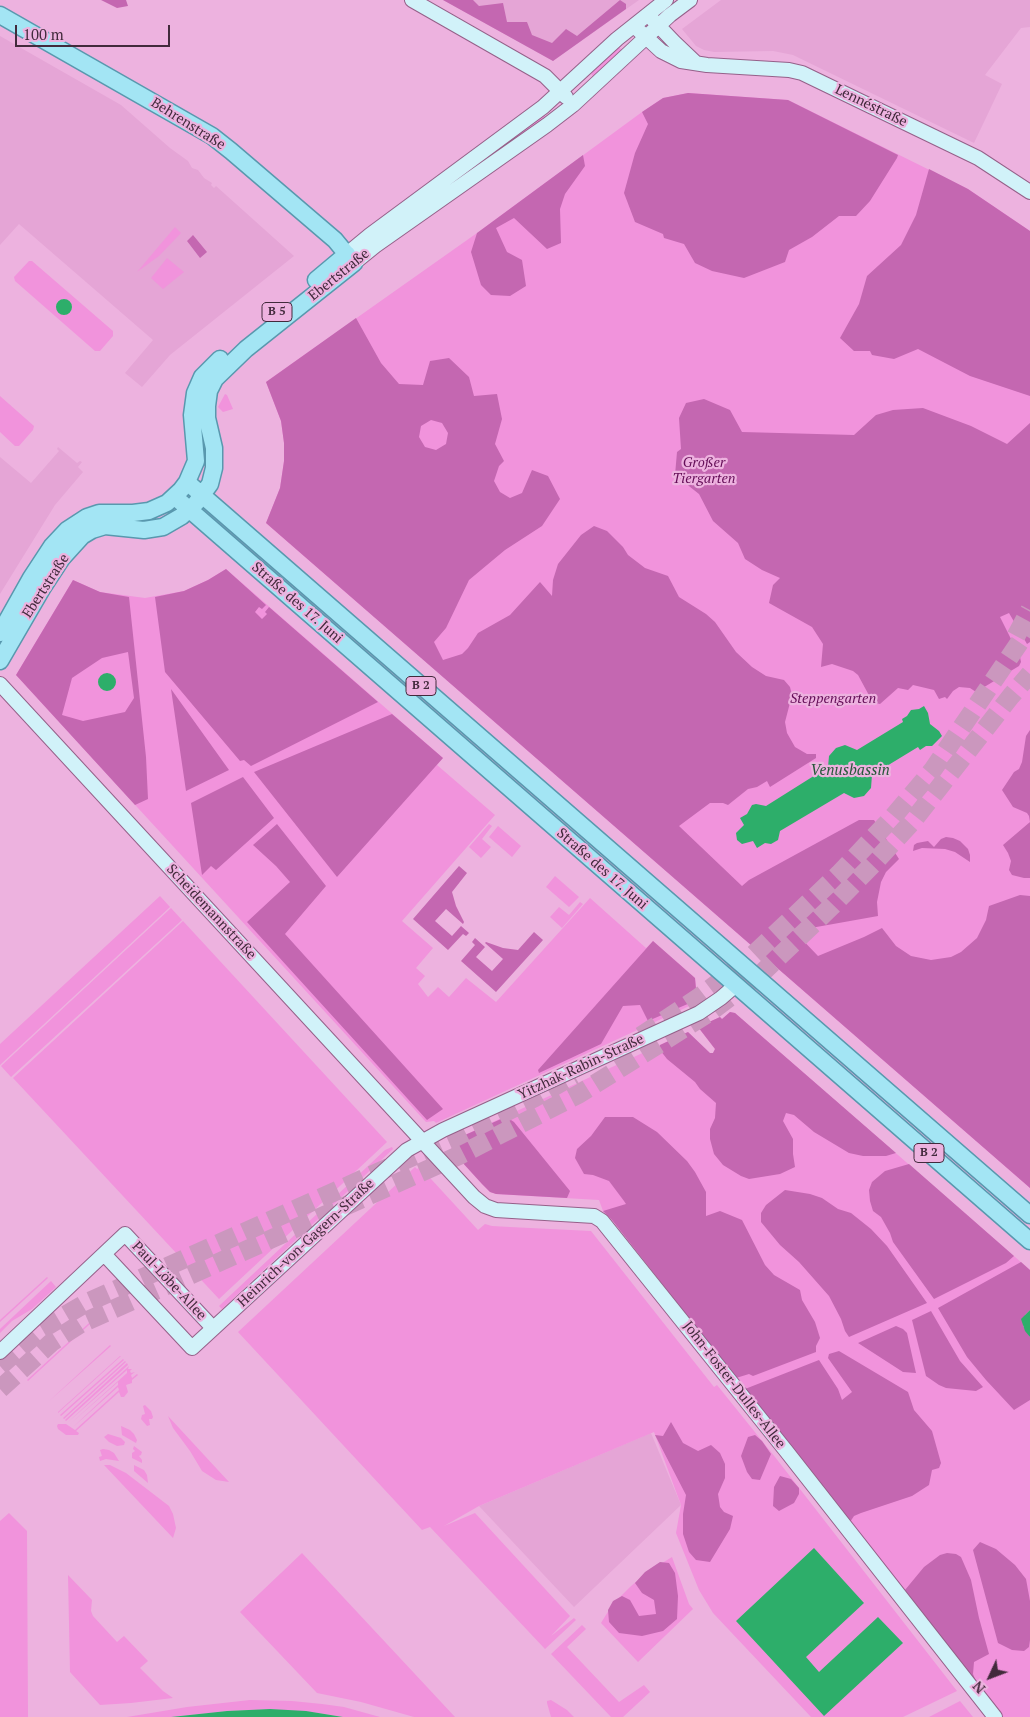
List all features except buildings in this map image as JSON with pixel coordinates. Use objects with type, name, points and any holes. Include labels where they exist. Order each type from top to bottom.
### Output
[{"type":"main road","name":"Behrenstraße","points":[[0,15],[212,136],[329,236],[351,258]]},
{"type":"main road","name":"Ebertstraße","points":[[0,633],[31,578],[52,546],[66,530],[87,517],[110,512],[133,513],[149,511],[175,497],[187,482],[196,461],[192,415],[193,400],[202,377],[239,342],[330,269],[351,258]]},
{"type":"main road","name":"Ebertstraße","points":[[0,661],[62,558],[82,536],[92,530],[106,526],[134,530],[154,529],[172,523],[190,510],[210,484],[215,465],[214,448],[207,418],[207,406],[209,391],[215,379],[246,349],[351,258]]},
{"type":"main road","name":"Straße des 17. Juni","points":[[187,482],[1030,1215]]},
{"type":"main road","name":"Straße des 17. Juni","points":[[175,497],[1030,1241]]},
{"type":"street","points":[[412,0],[545,76],[573,105]]},
{"type":"street","name":"Ebertstraße","points":[[351,258],[370,235],[540,110],[666,0]]},
{"type":"street","name":"Ebertstraße","points":[[351,258],[388,236],[573,105],[658,26],[690,0]]},
{"type":"street","points":[[648,14],[690,59],[698,63]]},
{"type":"street","points":[[634,26],[646,38]]},
{"type":"street","name":"Lennéstraße","points":[[646,38],[668,55],[681,60],[798,72],[978,158],[1030,192]]},
{"type":"street","name":"Scheidemannstraße","points":[[0,684],[421,1141]]},
{"type":"street","name":"Yitzhak-Rabin-Straße","points":[[421,1141],[699,1013],[736,985]]},
{"type":"street","name":"Heinrich-von-Gagern-Straße","points":[[192,1348],[403,1154],[421,1141]]},
{"type":"street","name":"John-Foster-Dulles-Allee","points":[[421,1141],[474,1198],[485,1206],[496,1210],[594,1216],[602,1221],[995,1717]]},
{"type":"street","name":"Paul-Löbe-Allee","points":[[192,1348],[104,1254],[125,1234],[213,1328]]},
{"type":"street","points":[[0,1352],[104,1254]]},
{"type":"shaded area","points":[[443,0],[639,0],[553,61]]},
{"type":"shaded area","points":[[721,0],[1030,0],[1030,27],[1021,28],[985,75],[1002,84],[974,143],[793,55],[773,51],[714,52],[696,46],[682,29]]},
{"type":"shaded area","points":[[0,36],[121,105],[170,148],[188,161],[192,168],[198,170],[204,178],[212,183],[211,185],[214,188],[216,186],[294,256],[170,355],[142,387],[125,373],[153,340],[19,224],[0,245]]},
{"type":"shaded area","points":[[58,447],[77,463],[82,462],[78,467],[83,472],[55,505],[0,594],[0,457],[31,483],[59,451]]},
{"type":"shaded area","points":[[651,1433],[681,1505],[574,1607],[479,1506]]},
{"type":"green space","points":[[101,0],[126,0],[128,6],[117,8]]},
{"type":"green space","points":[[443,0],[473,0],[479,6],[503,3],[507,22],[527,22],[532,35],[552,43],[566,29],[577,36],[620,0],[626,4],[626,9],[553,61]]},
{"type":"green space","points":[[619,47],[622,50],[594,77],[591,74]]},
{"type":"green space","name":"Großer Tiergarten","points":[[688,93],[788,100],[968,189],[1030,231],[1030,1188],[266,523],[280,488],[284,461],[284,443],[281,421],[266,382],[477,233],[642,112],[663,98]]},
{"type":"green space","points":[[688,93],[788,100],[898,155],[870,201],[856,216],[839,216],[812,237],[789,250],[785,262],[744,278],[712,271],[695,263],[684,244],[664,238],[663,234],[635,222],[624,193],[635,153],[648,124],[642,112],[663,98]]},
{"type":"green space","points":[[544,115],[547,119],[370,240]]},
{"type":"green space","points":[[583,155],[585,166],[565,194],[560,209],[561,243],[547,249],[514,218],[496,228],[507,252],[522,260],[526,286],[510,296],[491,295],[481,285],[471,252],[477,233]]},
{"type":"green space","points":[[929,169],[968,189],[1030,231],[1030,396],[970,376],[918,349],[894,359],[872,355],[870,351],[854,351],[840,338],[859,304],[867,276],[901,245],[916,215]]},
{"type":"green space","points":[[175,227],[181,233],[159,256],[137,272]]},
{"type":"green space","points":[[193,235],[207,252],[200,258],[187,241]]},
{"type":"green space","points":[[167,258],[184,272],[163,289],[151,278]]},
{"type":"green space","points":[[29,261],[32,261],[113,331],[113,336],[100,351],[95,351],[15,281],[14,277]],"holes":[[[68,300],[72,306],[71,311],[64,314],[57,308],[58,301]]]},
{"type":"green space","points":[[356,318],[381,363],[399,384],[423,385],[430,361],[449,358],[469,377],[474,396],[497,394],[502,419],[495,444],[504,461],[499,466],[494,481],[500,492],[510,498],[522,493],[532,470],[548,476],[560,499],[542,526],[505,550],[469,580],[446,628],[434,642],[443,660],[462,654],[478,633],[510,615],[540,582],[552,596],[553,580],[558,564],[581,535],[594,526],[607,531],[623,547],[628,555],[645,568],[668,576],[679,597],[715,622],[736,652],[752,667],[766,676],[784,680],[790,687],[792,695],[785,722],[787,733],[795,747],[807,754],[816,754],[816,758],[770,787],[767,781],[757,787],[748,789],[728,805],[710,803],[679,826],[742,886],[749,880],[859,820],[874,820],[899,859],[886,872],[881,882],[877,902],[878,916],[794,931],[818,956],[882,928],[896,946],[911,956],[931,960],[951,957],[961,952],[977,938],[986,920],[989,906],[1020,895],[1030,896],[1030,1188],[266,523],[280,488],[284,461],[284,443],[281,421],[266,382]],"holes":[[[431,420],[442,423],[448,433],[446,444],[436,450],[425,447],[419,437],[421,426]]]},
{"type":"green space","points":[[225,394],[233,409],[223,412],[218,407]]},
{"type":"green space","points":[[0,396],[34,426],[33,430],[19,446],[15,446],[0,432]]},
{"type":"green space","points":[[704,399],[730,410],[742,432],[854,435],[876,415],[893,410],[923,408],[971,426],[1007,444],[1030,423],[1030,642],[1027,644],[1009,613],[1000,617],[1020,657],[1021,662],[1019,666],[976,692],[970,688],[959,687],[947,699],[945,697],[939,699],[934,690],[913,685],[908,690],[898,688],[880,704],[875,703],[871,699],[858,675],[853,671],[832,664],[821,667],[823,644],[812,627],[769,603],[773,585],[780,578],[762,570],[745,559],[738,543],[713,521],[699,494],[675,475],[677,452],[681,449],[679,418],[686,403]]},
{"type":"green space","points":[[226,569],[443,758],[437,765],[495,815],[402,921],[433,948],[416,968],[425,976],[418,984],[428,997],[438,987],[449,997],[466,978],[496,1002],[590,898],[646,948],[653,941],[695,978],[698,1002],[436,1123],[434,1121],[426,1122],[16,675],[73,580],[100,592],[145,598],[184,591]]},
{"type":"green space","points":[[226,569],[266,605],[262,609],[259,607],[255,612],[262,619],[267,614],[265,612],[269,607],[378,702],[251,766],[244,760],[240,761],[165,672],[155,597],[184,591]]},
{"type":"green space","points":[[73,580],[100,592],[129,597],[146,757],[148,799],[135,805],[16,675]],"holes":[[[128,652],[134,698],[125,712],[83,721],[62,715],[72,678],[102,658]]]},
{"type":"green space","points":[[171,689],[229,770],[186,791]]},
{"type":"green space","points":[[392,714],[443,758],[337,877],[254,772]]},
{"type":"green space","points":[[1030,730],[1030,822],[1027,813],[1013,807],[1002,790],[1014,772],[1019,769],[1026,736]]},
{"type":"green space","points":[[243,777],[274,818],[216,870],[211,866],[202,875],[191,803]]},
{"type":"green space","points":[[1030,822],[1030,878],[1024,878],[1012,875],[1009,870],[1011,861],[1003,845]]},
{"type":"green space","points":[[277,824],[326,886],[285,934],[443,1109],[427,1120],[247,922],[290,882],[253,845]]},
{"type":"green space","points":[[489,824],[492,826],[482,839],[491,847],[481,858],[469,847]]},
{"type":"green space","points":[[498,826],[521,846],[512,857],[489,837]]},
{"type":"green space","points":[[946,837],[960,841],[968,849],[970,862],[955,852],[945,849],[922,848],[913,851],[914,845],[917,843],[928,841],[934,847],[941,839]]},
{"type":"green space","points":[[459,866],[467,873],[452,892],[464,922],[463,924],[446,909],[435,921],[452,936],[461,926],[469,933],[466,936],[463,934],[448,950],[413,919]]},
{"type":"green space","points":[[555,876],[579,897],[569,907],[546,887]]},
{"type":"green space","points":[[160,896],[170,907],[0,1065],[0,1044]]},
{"type":"green space","points":[[580,902],[583,904],[562,928],[550,917],[559,907],[569,915]]},
{"type":"green space","points":[[171,908],[182,920],[11,1077],[1,1066]]},
{"type":"green space","points":[[183,921],[387,1142],[219,1299],[13,1078]]},
{"type":"green space","points":[[534,932],[543,940],[496,992],[461,961],[475,945],[472,942],[475,938],[485,947],[476,957],[492,971],[503,959],[486,942],[503,948],[518,950]]},
{"type":"green space","points":[[653,941],[695,978],[697,1000],[648,1021],[640,1005],[623,1006],[601,1044],[539,1073],[538,1070]]},
{"type":"green space","points":[[730,1012],[735,1013],[1030,1270],[1030,1717],[1003,1717],[603,1211],[599,1200],[496,1194],[490,1192],[451,1150],[456,1139],[688,1032],[710,1053],[713,1053],[715,1049],[698,1027],[720,1017],[722,1019]]},
{"type":"green space","points":[[730,1012],[735,1013],[896,1153],[886,1156],[863,1156],[849,1153],[814,1132],[794,1115],[786,1113],[783,1121],[793,1139],[795,1167],[780,1174],[749,1179],[723,1165],[714,1154],[710,1139],[710,1129],[715,1118],[716,1103],[695,1082],[667,1059],[660,1050],[660,1045],[688,1032],[710,1053],[713,1053],[715,1049],[698,1027],[720,1017],[722,1019]]},
{"type":"green space","points":[[605,1117],[633,1117],[657,1132],[687,1161],[695,1172],[706,1192],[706,1216],[720,1211],[742,1220],[765,1265],[774,1275],[800,1290],[802,1300],[815,1322],[820,1338],[816,1346],[816,1352],[753,1376],[749,1374],[736,1378],[603,1211],[626,1204],[624,1201],[609,1181],[584,1174],[575,1158],[577,1149],[591,1136]]},
{"type":"green space","points":[[508,1118],[514,1122],[570,1191],[567,1198],[496,1194],[490,1192],[451,1150],[456,1139],[501,1119]]},
{"type":"green space","points":[[392,1147],[393,1149],[222,1309],[219,1306],[385,1150]]},
{"type":"green space","points":[[909,1164],[1014,1256],[1006,1263],[934,1299],[893,1242],[881,1217],[873,1211],[870,1201],[869,1190],[872,1182],[885,1171]]},
{"type":"green space","points":[[415,1167],[417,1169],[420,1167],[478,1230],[485,1224],[492,1226],[591,1231],[714,1387],[717,1385],[775,1457],[957,1691],[903,1717],[811,1717],[713,1613],[699,1590],[676,1533],[681,1505],[654,1432],[479,1506],[444,1526],[475,1513],[570,1616],[551,1636],[574,1618],[576,1620],[545,1649],[430,1527],[422,1530],[238,1332]]},
{"type":"green space","points":[[785,1190],[822,1198],[838,1209],[851,1213],[871,1229],[887,1246],[927,1303],[849,1337],[829,1296],[799,1262],[780,1245],[761,1222],[761,1213],[766,1205]]},
{"type":"green space","points":[[1021,1262],[1030,1270],[1030,1310],[1025,1315],[1023,1326],[1030,1337],[1030,1400],[1014,1410],[967,1357],[938,1308]]},
{"type":"green space","points":[[48,1278],[0,1322],[0,1320]]},
{"type":"green space","points":[[51,1281],[56,1287],[32,1309],[12,1321],[0,1333],[0,1329]]},
{"type":"green space","points":[[931,1311],[960,1361],[983,1387],[976,1391],[946,1388],[926,1376],[912,1320]]},
{"type":"green space","points":[[89,1323],[90,1324],[27,1380]]},
{"type":"green space","points":[[896,1326],[907,1333],[916,1373],[903,1372],[858,1343]]},
{"type":"green space","points":[[110,1345],[111,1346],[48,1402]]},
{"type":"green space","points":[[839,1351],[908,1392],[914,1410],[932,1431],[941,1463],[939,1468],[932,1470],[929,1485],[912,1496],[854,1516],[850,1522],[745,1389],[819,1360],[838,1389],[842,1400],[852,1392],[828,1358],[829,1354]]},
{"type":"green space","points":[[121,1356],[58,1413],[58,1412]]},
{"type":"green space","points":[[123,1359],[124,1360],[60,1415]]},
{"type":"green space","points":[[125,1361],[126,1362],[63,1418]]},
{"type":"green space","points":[[127,1363],[128,1365],[65,1420]]},
{"type":"green space","points":[[129,1366],[128,1369],[132,1369],[131,1373],[135,1372],[131,1375],[132,1378],[138,1375],[132,1380],[132,1383],[126,1385],[128,1392],[124,1397],[121,1397],[119,1392],[76,1431],[79,1433],[78,1435],[66,1435],[57,1426],[58,1424],[66,1424],[72,1428],[118,1385],[118,1382],[69,1425],[127,1373],[127,1370],[67,1423]],"holes":[[[118,1387],[119,1390],[75,1430],[72,1428]]]},
{"type":"green space","points":[[145,1405],[151,1411],[153,1417],[149,1419],[150,1425],[147,1426],[141,1419],[142,1415],[145,1414],[143,1406]]},
{"type":"green space","points":[[168,1416],[229,1482],[216,1480],[202,1471],[173,1428]]},
{"type":"green space","points":[[671,1422],[683,1443],[698,1451],[711,1445],[720,1453],[725,1464],[725,1478],[718,1494],[720,1507],[724,1512],[733,1516],[730,1529],[710,1562],[696,1560],[689,1552],[683,1534],[683,1514],[686,1495],[655,1435],[663,1436]]},
{"type":"green space","points":[[121,1426],[134,1434],[137,1440],[136,1443],[122,1435]]},
{"type":"green space","points":[[108,1434],[121,1438],[125,1442],[124,1445],[117,1446],[109,1442],[104,1437]]},
{"type":"green space","points":[[755,1435],[771,1454],[760,1480],[752,1479],[741,1456],[748,1437]]},
{"type":"green space","points":[[134,1446],[142,1452],[139,1456],[142,1463],[132,1458],[132,1453],[135,1451],[133,1449]]},
{"type":"green space","points":[[103,1449],[114,1453],[119,1461],[106,1459],[100,1461],[99,1457],[102,1456],[100,1450]]},
{"type":"green space","points":[[104,1465],[110,1465],[126,1473],[169,1506],[176,1528],[173,1538]]},
{"type":"green space","points":[[134,1465],[144,1470],[148,1483],[134,1471]]},
{"type":"green space","points":[[780,1476],[791,1479],[799,1488],[799,1494],[794,1503],[779,1511],[773,1506],[774,1487]]},
{"type":"green space","points":[[9,1513],[27,1531],[28,1717],[0,1717],[0,1521]]},
{"type":"green space","points":[[980,1542],[996,1549],[1015,1565],[1026,1579],[1030,1601],[1030,1640],[1029,1647],[1024,1651],[1012,1650],[998,1643],[973,1550]]},
{"type":"green space","points":[[302,1553],[455,1717],[414,1717],[361,1702],[317,1693],[240,1612]]},
{"type":"green space","points":[[947,1553],[956,1554],[961,1557],[971,1580],[989,1654],[974,1662],[973,1674],[978,1686],[905,1590],[924,1567],[940,1555]]},
{"type":"green space","points":[[672,1557],[689,1604],[693,1609],[638,1662],[601,1623],[612,1605],[630,1587],[646,1573]]},
{"type":"green space","points":[[660,1562],[669,1563],[675,1573],[678,1596],[677,1619],[663,1631],[642,1636],[619,1633],[609,1622],[608,1610],[613,1601],[622,1596],[630,1600],[639,1616],[656,1614],[654,1600],[642,1593],[635,1583],[645,1572]]},
{"type":"green space","points":[[68,1575],[92,1600],[91,1611],[93,1616],[117,1642],[124,1636],[148,1661],[140,1668],[163,1691],[173,1698],[100,1705],[70,1672]]},
{"type":"green space","points":[[582,1625],[586,1629],[567,1647],[619,1702],[644,1685],[650,1692],[623,1717],[611,1717],[551,1654]]},
{"type":"green space","points":[[250,1700],[322,1704],[344,1707],[380,1717],[343,1717],[270,1709],[171,1717],[127,1717],[187,1707]]},
{"type":"green space","points":[[551,1700],[574,1717],[551,1717],[547,1701]]},
{"type":"green space","points":[[960,1701],[973,1717],[929,1717]]},
{"type":"water","points":[[64,299],[70,301],[72,307],[70,313],[64,315],[58,313],[56,307],[58,301]]},
{"type":"water","points":[[103,673],[111,673],[116,678],[114,689],[103,691],[98,686],[98,678]]},
{"type":"water","name":"Venusbassin","points":[[924,706],[928,713],[930,724],[942,736],[932,746],[926,746],[920,750],[918,747],[872,775],[871,788],[864,796],[854,798],[844,793],[780,831],[778,840],[771,844],[765,843],[757,848],[753,841],[742,844],[737,840],[736,833],[744,825],[740,818],[747,814],[752,805],[766,806],[828,767],[829,756],[836,748],[845,745],[857,750],[903,722],[902,719],[911,710]]},
{"type":"water","points":[[1030,1310],[1030,1337],[1025,1331],[1021,1319]]},
{"type":"water","points":[[814,1548],[864,1603],[806,1657],[819,1672],[878,1617],[903,1643],[824,1716],[736,1621]]},
{"type":"water","points":[[270,1709],[306,1711],[343,1717],[171,1717],[227,1711]]},
{"type":"tunnel","points":[[1016,636],[1030,610]]},
{"type":"tunnel","points":[[641,1036],[698,998],[749,959],[839,874],[892,818],[932,771],[1030,627]]},
{"type":"tunnel","points":[[0,1389],[52,1342],[80,1324],[460,1155],[579,1094],[710,1012],[763,972],[873,864],[912,822],[1030,674]]},
{"type":"tunnel","points":[[0,1366],[42,1329],[86,1303],[450,1140],[534,1098],[574,1075]]},
{"type":"park label","name":"Steppengarten","points":[[833,699]]}]
